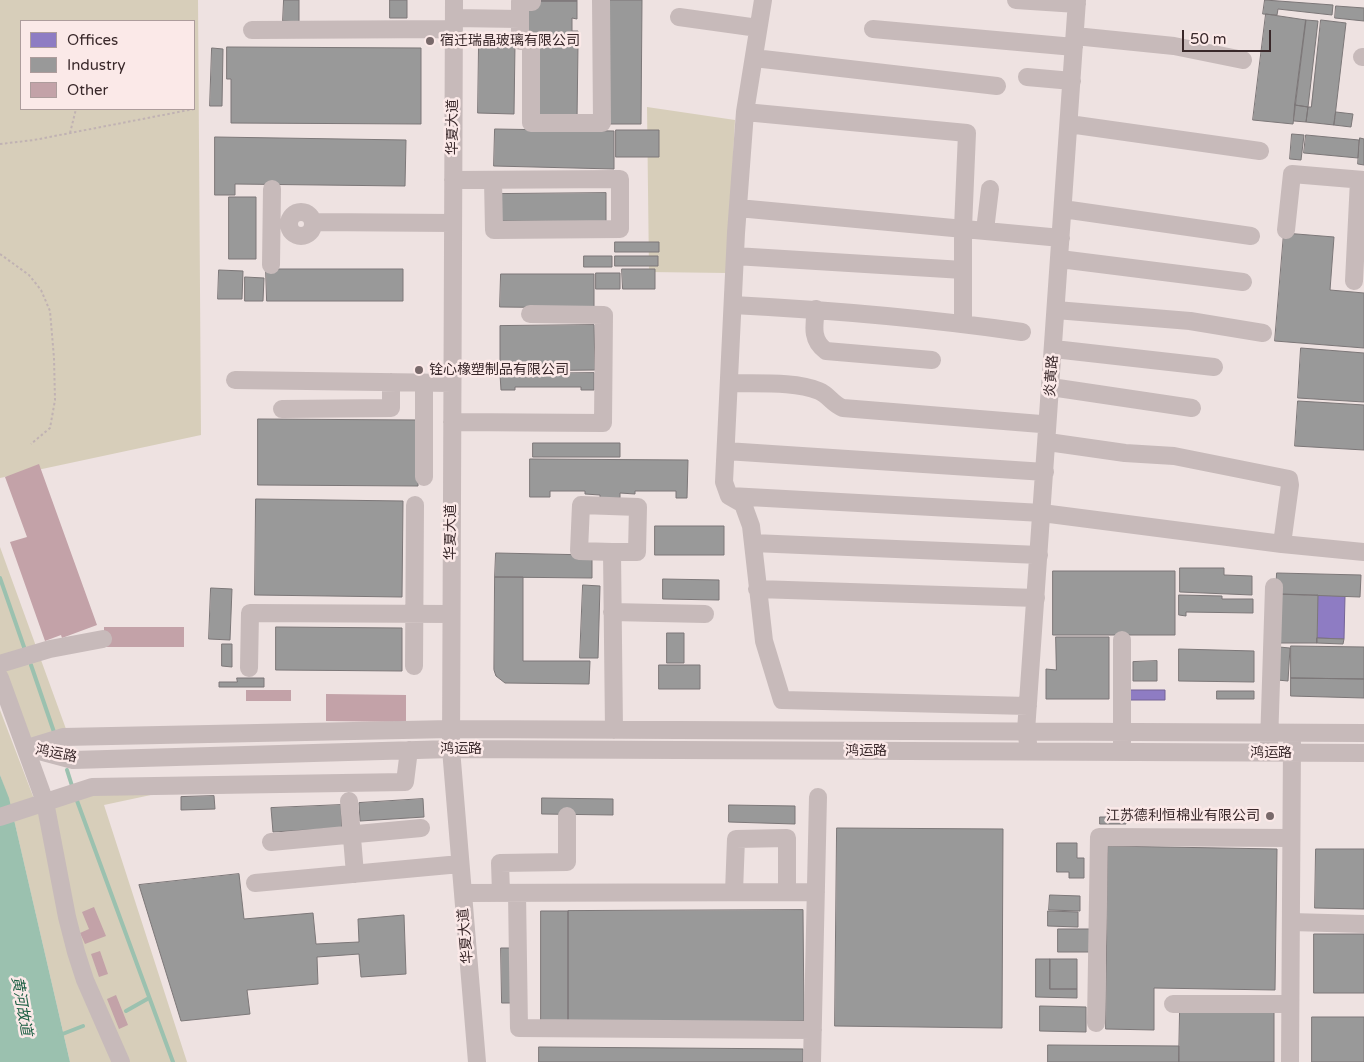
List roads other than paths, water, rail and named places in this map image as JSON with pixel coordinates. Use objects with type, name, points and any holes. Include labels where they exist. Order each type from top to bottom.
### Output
[{"type":"street","name":"华夏大道","points":[[454,0],[451,749],[477,1062]]},
{"type":"street","points":[[532,0],[532,2],[520,2],[520,41],[531,41],[531,123],[602,123],[601,0]]},
{"type":"street","points":[[763,0],[745,112],[735,256],[724,482],[730,496],[743,504],[751,526],[764,641],[782,700],[1028,706]]},
{"type":"street","points":[[1016,0],[1077,2]]},
{"type":"street","name":"炎黄路","points":[[1029,751],[1026,731],[1046,472],[1077,2]]},
{"type":"street","points":[[679,17],[758,28]]},
{"type":"street","points":[[252,30],[520,19]]},
{"type":"street","points":[[873,28],[1174,46],[1242,60]]},
{"type":"street","points":[[754,58],[997,86]]},
{"type":"street","points":[[1027,77],[1072,81]]},
{"type":"street","points":[[745,112],[967,133],[963,228],[963,323]]},
{"type":"street","points":[[1069,124],[1260,151]]},
{"type":"street","points":[[1286,230],[1292,174],[1362,180],[1354,281]]},
{"type":"street","points":[[453,180],[620,179],[620,229],[494,230],[494,180]]},
{"type":"street","points":[[271,265],[272,189]]},
{"type":"street","points":[[985,230],[990,189]]},
{"type":"street","points":[[738,208],[1061,238]]},
{"type":"street","points":[[1063,209],[1251,236]]},
{"type":"street","points":[[271,224],[289,224],[292,231],[303,236],[310,232],[313,222],[453,224]]},
{"type":"street","points":[[735,256],[963,270]]},
{"type":"street","points":[[1060,259],[1243,282]]},
{"type":"street","points":[[733,305],[963,323],[1022,332]]},
{"type":"street","points":[[816,310],[814,330],[816,339],[826,351],[932,360]]},
{"type":"street","points":[[1056,310],[1190,321],[1264,333]]},
{"type":"street","points":[[452,422],[603,423],[604,314],[530,314]]},
{"type":"street","points":[[1054,349],[1214,367]]},
{"type":"street","points":[[235,380],[452,383]]},
{"type":"street","points":[[282,410],[391,408],[391,382]]},
{"type":"street","points":[[424,382],[424,477]]},
{"type":"street","points":[[730,383],[806,387],[827,395],[836,406],[843,408],[1041,424]]},
{"type":"street","points":[[1051,387],[1192,408]]},
{"type":"street","points":[[1048,442],[1125,453],[1174,456],[1289,479],[1290,485],[1282,544]]},
{"type":"street","points":[[726,451],[1046,472]]},
{"type":"street","points":[[730,496],[1042,513],[1282,544],[1364,552]]},
{"type":"street","points":[[414,666],[415,505]]},
{"type":"street","points":[[753,543],[1039,555]]},
{"type":"street","points":[[612,552],[614,730]]},
{"type":"street","points":[[1269,753],[1274,587]]},
{"type":"street","points":[[757,589],[1036,598]]},
{"type":"street","points":[[612,612],[706,614]]},
{"type":"street","points":[[249,668],[250,613],[451,614]]},
{"type":"street","points":[[0,664],[50,649],[103,639]]},
{"type":"street","points":[[1122,640],[1122,752]]},
{"type":"street","points":[[0,678],[27,748],[52,800],[67,917],[76,952],[92,998],[121,1062]]},
{"type":"street","name":"鸿运路","points":[[27,748],[63,737],[451,729],[1364,733]]},
{"type":"street","points":[[1290,1062],[1292,733]]},
{"type":"street","name":"鸿运路","points":[[27,748],[73,760],[451,749],[1364,753]]},
{"type":"street","points":[[0,817],[92,787],[405,782],[409,750]]},
{"type":"street","points":[[812,1062],[818,797]]},
{"type":"street","points":[[349,801],[355,874]]},
{"type":"street","points":[[567,816],[567,862],[500,863],[509,893],[519,1028],[813,1030]]},
{"type":"street","points":[[271,842],[421,828]]},
{"type":"street","points":[[1096,1023],[1099,837],[1291,838]]},
{"type":"street","points":[[734,892],[736,839],[787,838],[787,892]]},
{"type":"street","points":[[255,883],[460,864]]},
{"type":"street","points":[[463,893],[816,892]]},
{"type":"street","points":[[1291,922],[1364,924]]},
{"type":"street","points":[[1173,1004],[1290,1004]]},
{"type":"water","name":"黄河故道","points":[[0,775],[9,798],[70,1062],[0,1062]]},
{"type":"waterway","points":[[0,578],[24,647]]},
{"type":"waterway","points":[[31,665],[54,732]]},
{"type":"waterway","points":[[67,770],[73,789]]},
{"type":"waterway","points":[[76,798],[173,1062]]},
{"type":"waterway","points":[[126,1011],[149,998]]},
{"type":"waterway","points":[[60,1035],[83,1026]]},
{"type":"place","name":"宿迁瑞晶玻璃有限公司","points":[[430,41]]},
{"type":"place","name":"铨心橡塑制品有限公司","points":[[419,370]]},
{"type":"place","name":"江苏德利恒棉业有限公司","points":[[1270,816]]}]
